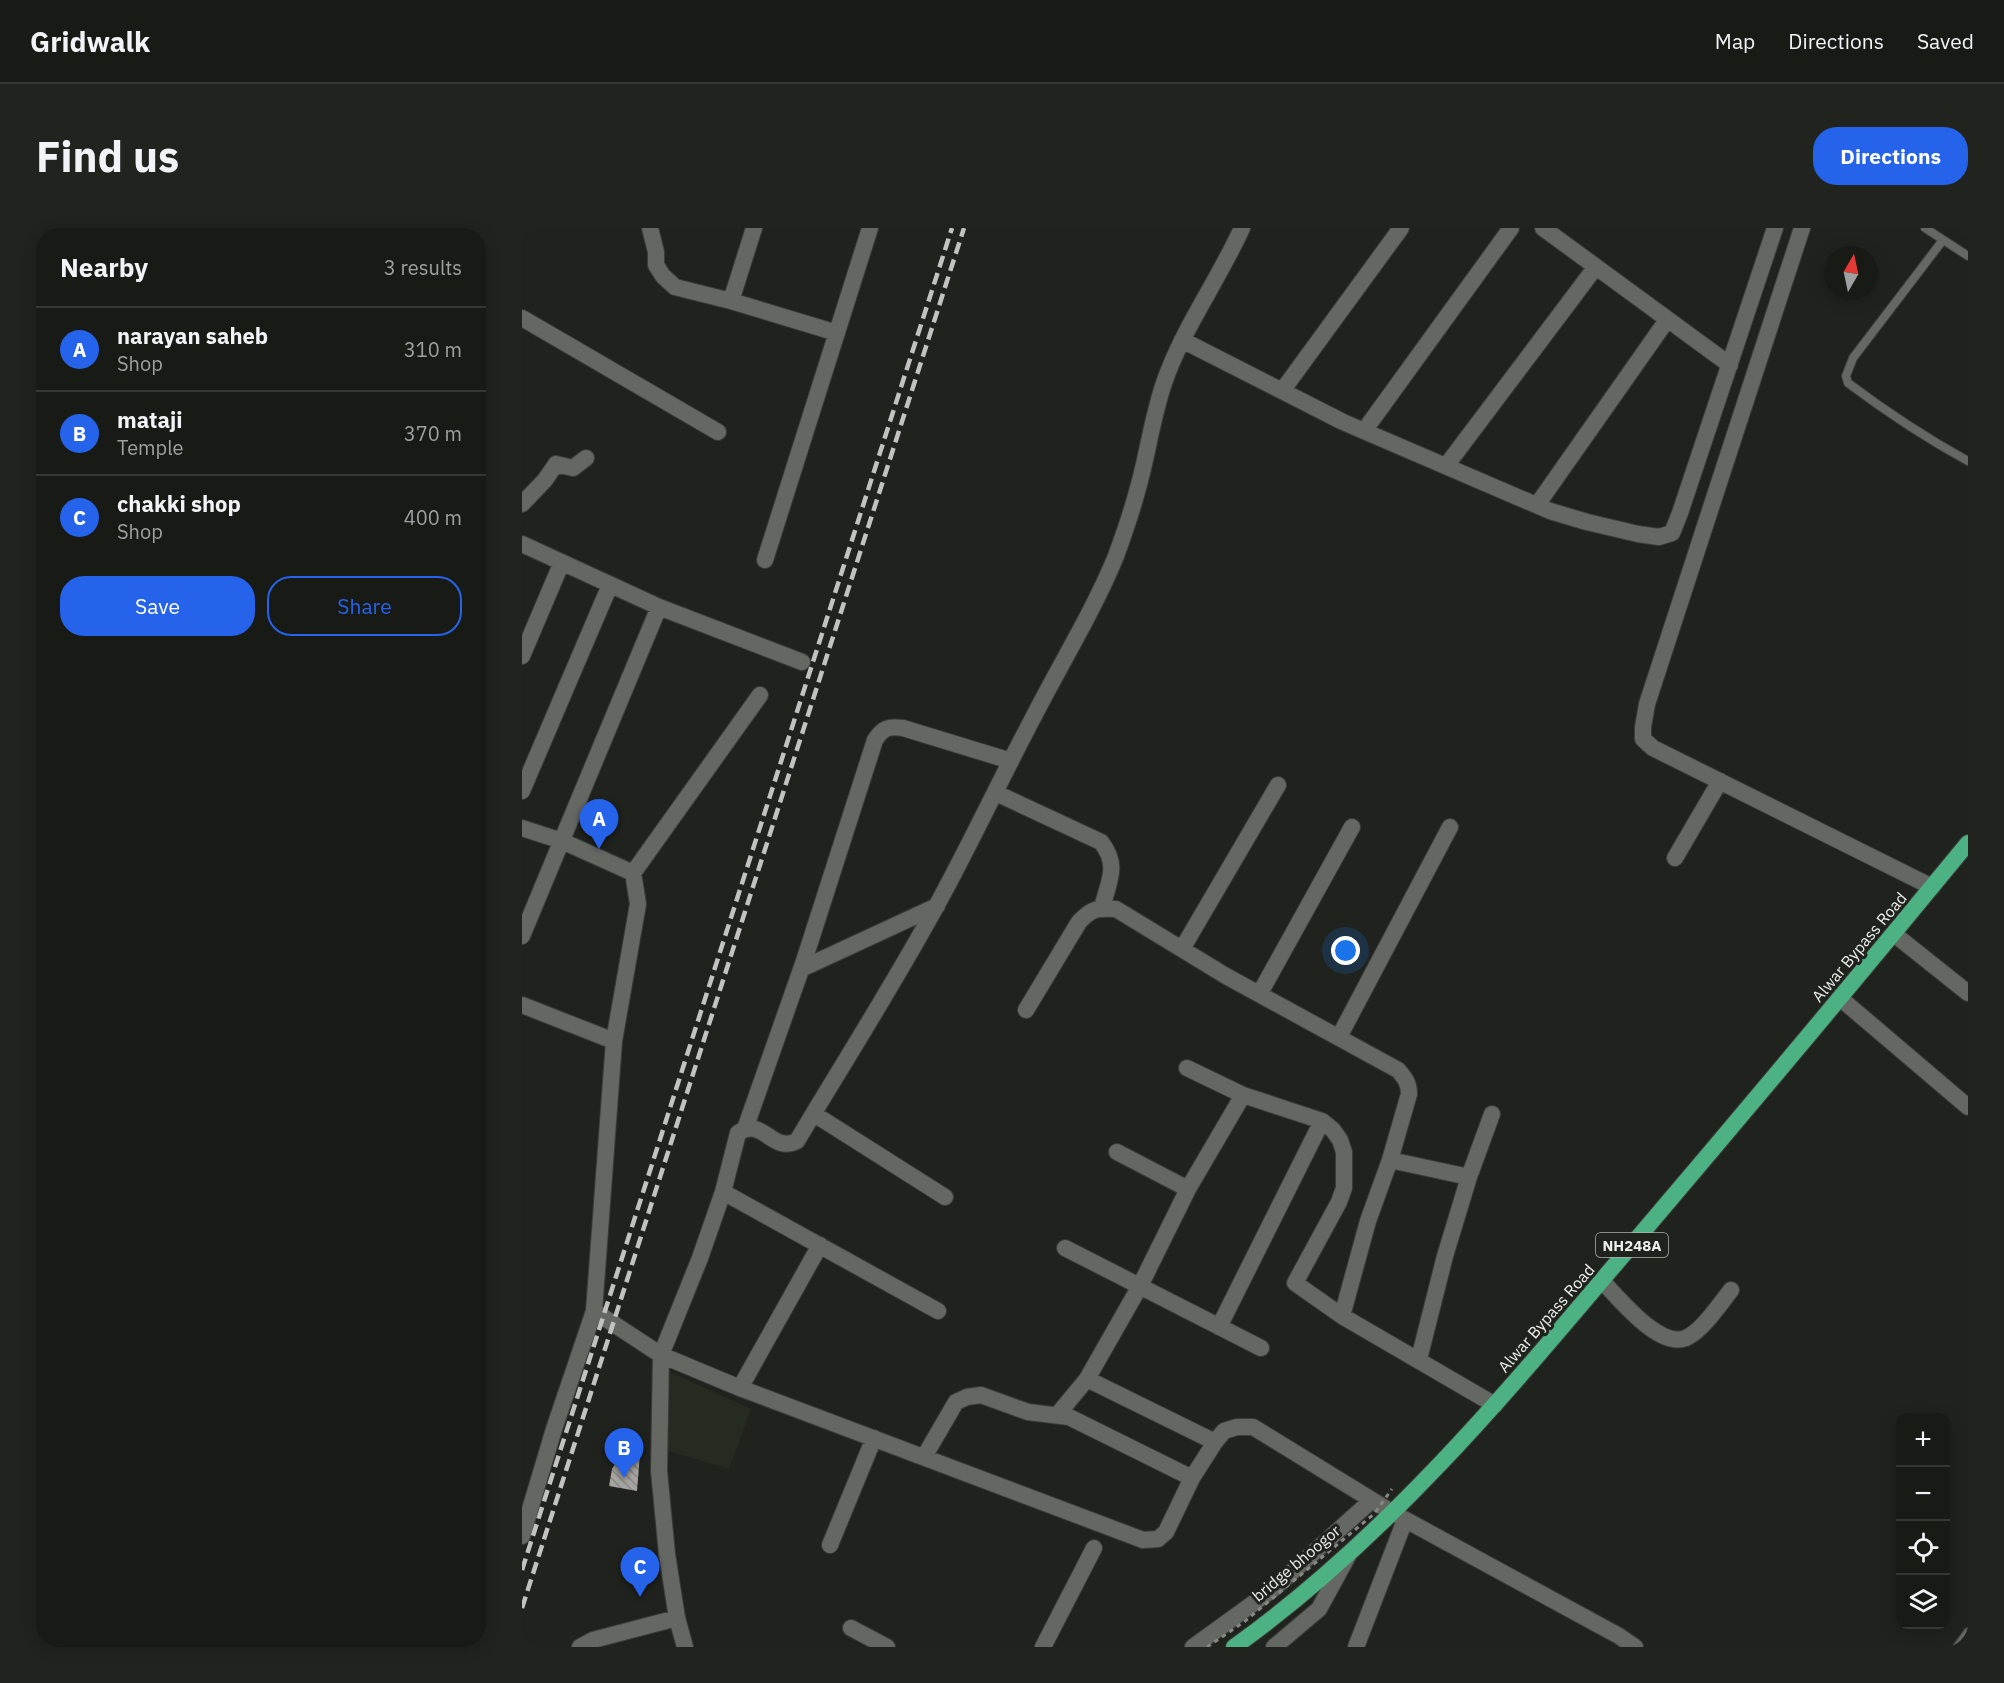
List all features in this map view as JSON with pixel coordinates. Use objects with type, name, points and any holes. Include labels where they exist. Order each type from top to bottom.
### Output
[{"type":"highway","name":"Alwar Bypass Road","points":[[1234,1647],[1269,1622],[1349,1553],[1399,1517],[1602,1281],[1968,843]]},
{"type":"street","points":[[731,301],[754,228]]},
{"type":"street","points":[[765,560],[870,228]]},
{"type":"street","points":[[685,1647],[677,1618],[667,1554],[659,1471],[661,1355],[700,1258],[723,1192],[738,1133],[745,1129],[755,1128],[781,1144],[789,1146],[797,1141],[937,906],[1034,715],[1074,643],[1116,555],[1139,487],[1164,382],[1182,340],[1202,301],[1228,259],[1242,228]]},
{"type":"street","points":[[1282,391],[1401,228]]},
{"type":"street","points":[[1364,431],[1511,228]]},
{"type":"street","points":[[1543,228],[1730,365]]},
{"type":"street","points":[[1182,340],[1364,431],[1537,505],[1587,522],[1659,537],[1672,533],[1775,228]]},
{"type":"street","points":[[1802,228],[1651,693],[1642,727],[1643,739],[1653,748],[1932,887]]},
{"type":"street","points":[[653,231],[656,265],[663,276],[675,287],[731,301],[837,333]]},
{"type":"street","points":[[1446,466],[1595,268]]},
{"type":"street","points":[[522,318],[718,432]]},
{"type":"street","points":[[1537,505],[1667,320]]},
{"type":"street","points":[[522,504],[545,480],[556,464],[573,468],[586,458]]},
{"type":"street","points":[[522,544],[659,607],[802,662]]},
{"type":"street","points":[[522,656],[562,562]]},
{"type":"street","points":[[522,791],[610,585]]},
{"type":"street","points":[[522,936],[659,607]]},
{"type":"street","points":[[522,1536],[554,1429],[594,1311],[614,1041],[638,904],[633,873],[760,695]]},
{"type":"street","points":[[745,1129],[801,969],[868,756],[882,730],[891,726],[903,728],[1011,762]]},
{"type":"street","points":[[1675,858],[1720,781]]},
{"type":"street","points":[[1182,949],[1278,785]]},
{"type":"street","points":[[996,793],[1101,842],[1109,852],[1113,865],[1102,908]]},
{"type":"street","points":[[1260,993],[1352,826]]},
{"type":"street","points":[[1339,1037],[1450,827]]},
{"type":"street","points":[[522,828],[562,841],[633,873]]},
{"type":"street","points":[[801,969],[937,906]]},
{"type":"street","points":[[1026,1010],[1079,922],[1090,911],[1102,908],[1116,909],[1226,976],[1398,1070],[1409,1086],[1409,1094],[1390,1160],[1368,1221],[1342,1316]]},
{"type":"street","points":[[1894,934],[1968,993]]},
{"type":"street","points":[[1840,998],[1968,1107]]},
{"type":"street","points":[[522,1005],[614,1041]]},
{"type":"street","points":[[1187,1068],[1243,1095],[1322,1121],[1333,1130],[1344,1152],[1344,1188],[1339,1203],[1295,1283],[1342,1316],[1495,1405]]},
{"type":"street","points":[[1058,1414],[1087,1379],[1140,1286],[1188,1189],[1243,1095]]},
{"type":"street","points":[[814,1114],[945,1197]]},
{"type":"street","points":[[1419,1359],[1445,1256],[1469,1177],[1492,1114]]},
{"type":"street","points":[[1219,1327],[1322,1121]]},
{"type":"street","points":[[1117,1152],[1188,1189]]},
{"type":"street","points":[[1390,1160],[1469,1177]]},
{"type":"street","points":[[723,1192],[938,1311]]},
{"type":"street","points":[[740,1388],[820,1245]]},
{"type":"street","points":[[1065,1248],[1261,1348]]},
{"type":"street","points":[[1602,1281],[1643,1322],[1663,1337],[1674,1341],[1696,1332],[1731,1290]]},
{"type":"street","points":[[594,1311],[661,1355],[740,1388],[1143,1540],[1158,1539],[1166,1532],[1192,1478],[1224,1431],[1237,1427],[1253,1427],[1399,1517],[1615,1641],[1635,1647]]},
{"type":"street","points":[[1087,1379],[1215,1442]]},
{"type":"street","points":[[924,1457],[956,1402],[967,1397],[981,1395],[1028,1412],[1069,1417],[1192,1478]]},
{"type":"street","points":[[830,1545],[874,1438]]},
{"type":"street","points":[[1194,1647],[1273,1589],[1372,1500]]},
{"type":"street","points":[[1356,1647],[1399,1517]]},
{"type":"street","points":[[1043,1647],[1094,1548]]},
{"type":"street","points":[[1274,1647],[1319,1609],[1349,1553]]},
{"type":"street","points":[[580,1647],[594,1640],[677,1618]]},
{"type":"street","points":[[851,1628],[887,1647]]},
{"type":"lane","points":[[1925,228],[1968,256]]},
{"type":"lane","points":[[1943,240],[1853,358],[1846,376],[1848,383],[1895,418],[1930,441],[1968,461]]},
{"type":"lane","points":[[1957,1647],[1968,1632]]},
{"type":"path","name":"bridge bhoogor","points":[[1207,1647],[1244,1622],[1374,1514],[1392,1489]]},
{"type":"shaded area","points":[[670,1372],[751,1409],[729,1469],[665,1450]]},
{"type":"building","points":[[622,1452],[640,1454],[637,1491],[609,1486],[612,1469]]},
{"type":"railway","points":[[522,1570],[952,228]]},
{"type":"railway","points":[[522,1608],[964,228]]},
{"type":"place","name":"narayan saheb","points":[[599,849]]},
{"type":"place","name":"mataji","points":[[624,1478]]},
{"type":"place","name":"chakki shop","points":[[640,1597]]}]
